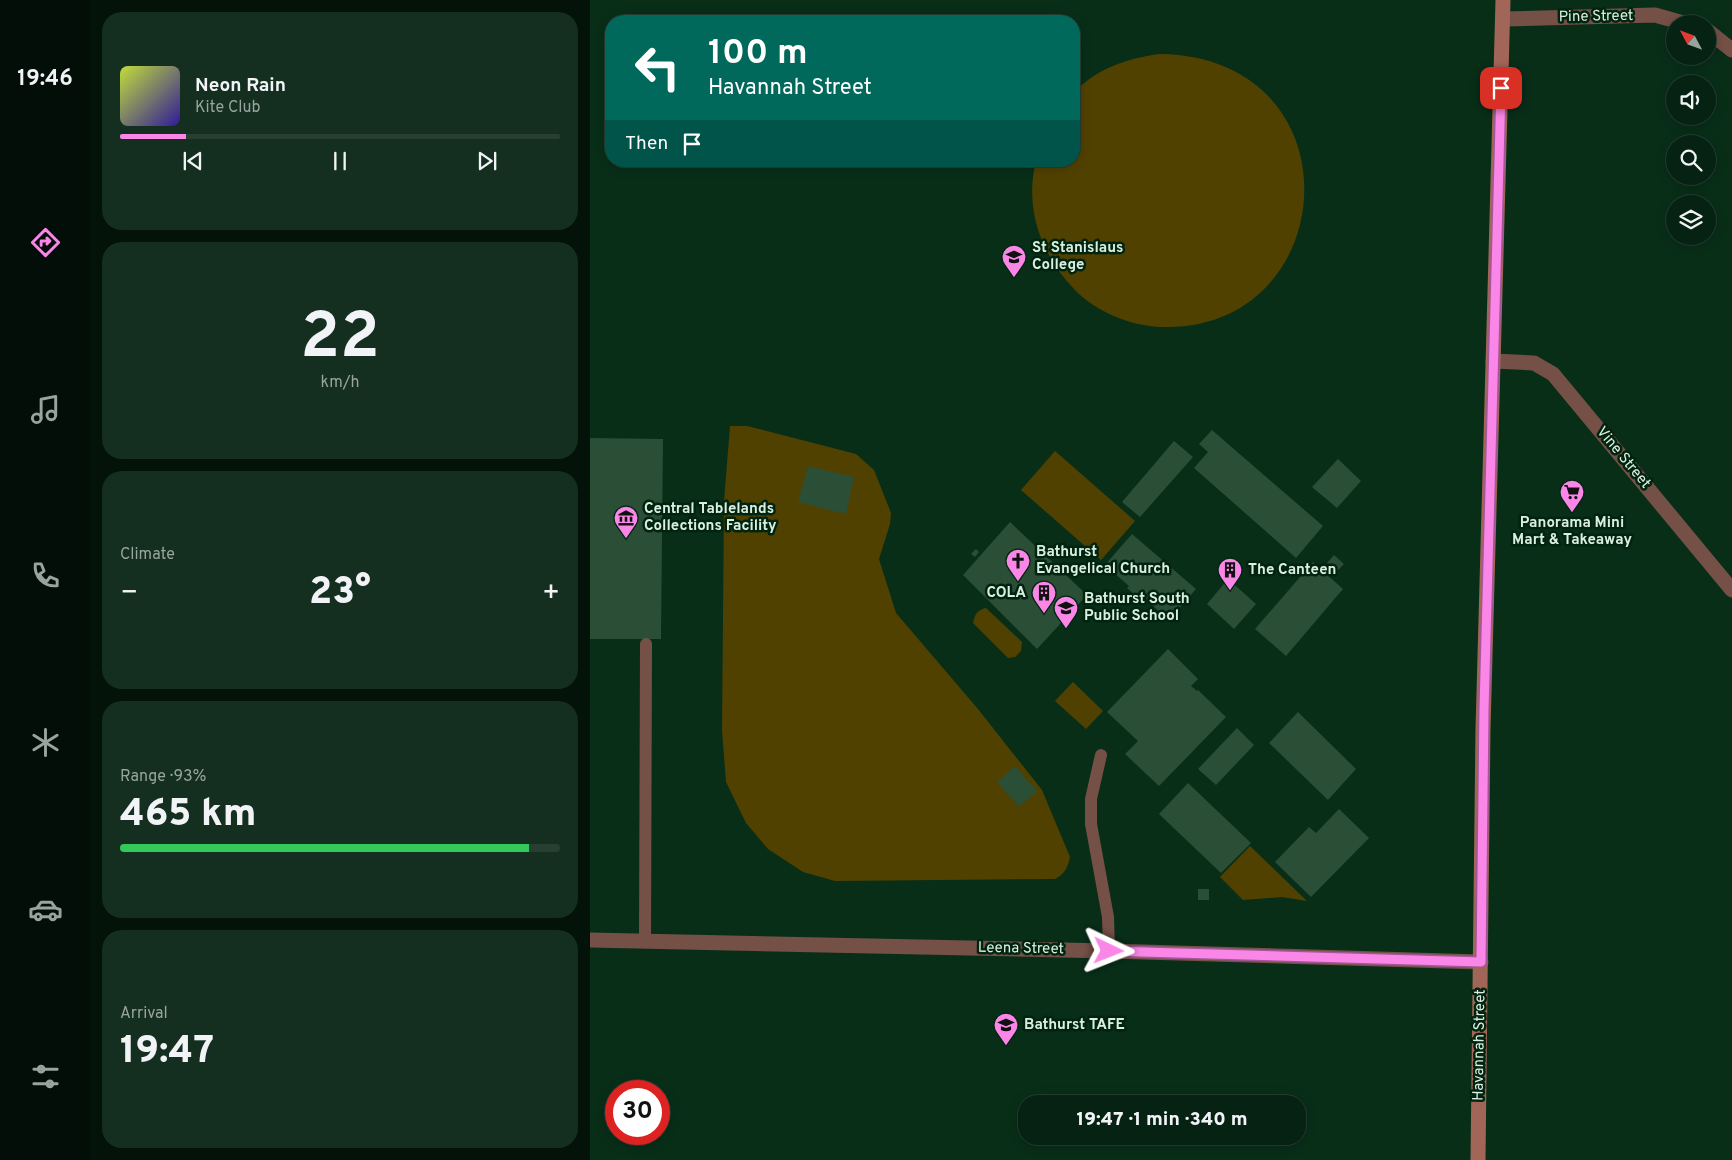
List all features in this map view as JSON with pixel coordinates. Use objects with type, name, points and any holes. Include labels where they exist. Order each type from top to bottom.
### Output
[{"type":"street","name":"Havannah Street","points":[[1478,1160],[1484,710],[1503,0]]},
{"type":"street","name":"Pine Street","points":[[1503,19],[1655,15],[1666,18]]},
{"type":"street","points":[[1716,37],[1732,50]]},
{"type":"street","name":"Vine Street","points":[[1493,361],[1534,363],[1554,374],[1732,590]]},
{"type":"street","name":"Leena Street","points":[[590,940],[1109,951],[1481,962]]},
{"type":"lane","points":[[645,942],[646,644]]},
{"type":"lane","points":[[1101,755],[1091,799],[1091,824],[1108,918],[1109,951]]},
{"type":"shaded area","points":[[1160,54],[1225,67],[1271,99],[1297,143],[1304,194],[1294,244],[1266,287],[1222,317],[1162,327],[1126,321],[1103,311],[1083,297],[1062,276],[1044,246],[1038,230],[1032,196],[1035,167],[1080,167],[1080,87],[1103,71],[1137,58]]},
{"type":"shaded area","points":[[730,426],[747,426],[856,454],[874,470],[891,513],[890,524],[879,559],[896,613],[978,709],[1042,790],[1070,857],[1066,870],[1061,875],[1055,879],[835,881],[803,872],[768,849],[746,823],[726,782],[722,730],[724,501]]},
{"type":"shaded area","points":[[1055,451],[1135,521],[1101,560],[1021,490]]},
{"type":"shaded area","points":[[986,608],[1022,642],[1021,651],[1015,657],[1008,658],[973,623],[977,613]]},
{"type":"shaded area","points":[[1073,682],[1103,711],[1086,729],[1055,701]]},
{"type":"shaded area","points":[[1250,846],[1307,901],[1282,897],[1243,900],[1220,877]]},
{"type":"building","points":[[1212,430],[1323,526],[1296,558],[1194,468],[1208,452],[1199,444]]},
{"type":"building","name":"Central Tablelands Collections Facility","points":[[590,438],[663,439],[661,639],[590,639]]},
{"type":"building","points":[[1174,441],[1193,457],[1140,517],[1122,502]]},
{"type":"building","points":[[1338,459],[1361,481],[1337,508],[1312,487]]},
{"type":"building","points":[[808,466],[854,477],[846,514],[798,502]]},
{"type":"building","points":[[1010,522],[1087,595],[1037,649],[963,575]]},
{"type":"building","points":[[1132,534],[1196,589],[1169,620],[1138,593],[1136,596],[1127,588],[1129,586],[1105,565]]},
{"type":"building","points":[[976,549],[979,552],[975,557],[971,554]]},
{"type":"building","points":[[1334,555],[1344,564],[1337,571],[1327,563]]},
{"type":"building","points":[[1313,562],[1343,589],[1286,656],[1255,629]]},
{"type":"building","name":"The Canteen","points":[[1228,579],[1256,604],[1234,629],[1207,604]]},
{"type":"building","points":[[1168,649],[1198,679],[1191,686],[1198,690],[1226,717],[1159,786],[1125,754],[1138,741],[1107,712]]},
{"type":"building","points":[[1298,712],[1356,769],[1328,800],[1269,743]]},
{"type":"building","points":[[1237,728],[1254,745],[1216,785],[1198,769]]},
{"type":"building","points":[[1015,766],[1037,791],[1019,807],[997,782]]},
{"type":"building","points":[[1188,783],[1251,843],[1221,873],[1159,814]]},
{"type":"building","points":[[1339,809],[1369,838],[1311,897],[1275,862],[1309,827],[1316,833]]},
{"type":"building","points":[[1198,889],[1209,889],[1209,900],[1198,900]]},
{"type":"place","name":"St Stanislaus College","points":[[1014,278]]},
{"type":"place","name":"Panorama Mini Mart & Takeaway","points":[[1572,513]]},
{"type":"place","name":"Central Tablelands Collections Facility","points":[[626,539]]},
{"type":"place","name":"Bathurst Evangelical Church","points":[[1018,582]]},
{"type":"place","name":"The Canteen","points":[[1230,591]]},
{"type":"place","name":"COLA","points":[[1044,614]]},
{"type":"place","name":"Bathurst South Public School","points":[[1066,629]]},
{"type":"place","name":"Bathurst TAFE","points":[[1006,1046]]},
{"type":"route","points":[[1109,951],[1481,962],[1488,518],[1501,88]]}]
